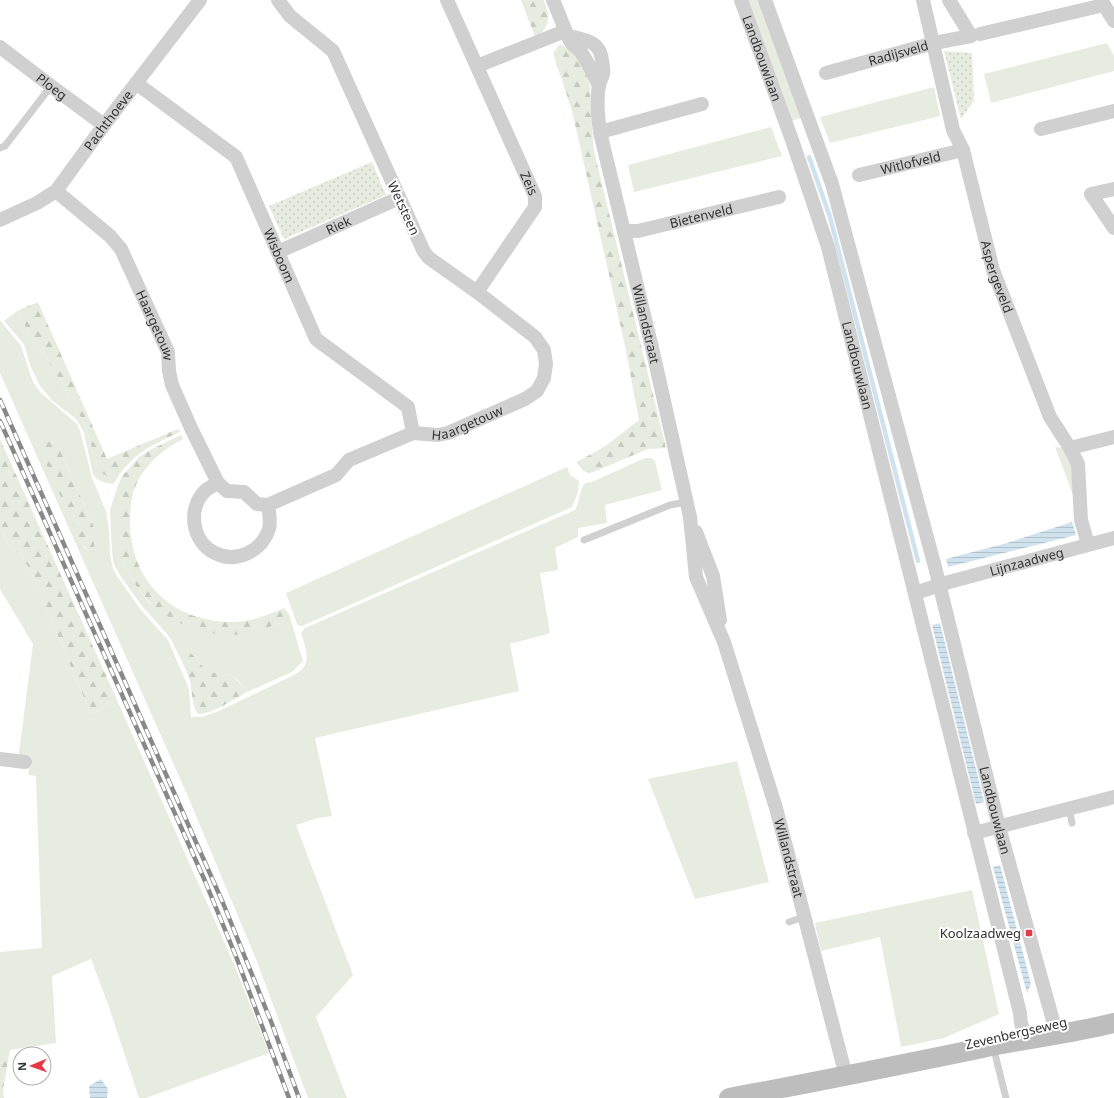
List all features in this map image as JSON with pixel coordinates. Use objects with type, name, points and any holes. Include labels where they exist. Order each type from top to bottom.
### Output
[{"type":"street","name":"Pachthoeve","points":[[0,220],[37,203],[56,191],[104,125],[200,0]]},
{"type":"street","name":"Wetsteen","points":[[278,0],[290,16],[333,51],[424,252],[429,258],[477,292],[535,337],[544,350],[546,364],[544,378],[537,391]]},
{"type":"street","name":"Zeis","points":[[447,0],[535,196],[536,207],[477,292]]},
{"type":"street","name":"Willandstraat","points":[[553,0],[570,41],[580,51],[589,64],[599,86],[598,119],[600,132],[690,517],[713,576],[724,642],[776,808],[846,1076]]},
{"type":"street","name":"Landbouwlaan","points":[[741,0],[792,140],[828,247],[1025,1036]]},
{"type":"street","name":"Landbouwlaan","points":[[765,0],[832,184],[940,585],[999,827],[1055,1029]]},
{"type":"street","name":"Aspergeveld","points":[[923,0],[953,130],[963,150],[993,270],[1050,417],[1070,448],[1078,464],[1081,520],[1088,544]]},
{"type":"street","points":[[948,0],[976,35]]},
{"type":"street","points":[[1102,2],[1114,21]]},
{"type":"street","name":"Radijsveld","points":[[826,73],[934,43],[976,35],[1102,2]]},
{"type":"street","points":[[477,66],[567,33]]},
{"type":"street","name":"Ploeg","points":[[0,47],[104,125]]},
{"type":"street","name":"Wisboom","points":[[136,83],[236,157],[316,339],[408,408],[412,433]]},
{"type":"street","points":[[600,132],[702,104]]},
{"type":"street","points":[[1041,129],[1114,111]]},
{"type":"street","points":[[792,140],[813,134]]},
{"type":"street","name":"Witlofveld","points":[[859,176],[963,150]]},
{"type":"street","points":[[1114,189],[1091,194],[1114,228]]},
{"type":"street","name":"Haargetouw","points":[[56,191],[110,236],[121,249],[168,352],[169,372],[172,385],[218,483]]},
{"type":"street","name":"Bietenveld","points":[[624,231],[638,231],[779,197]]},
{"type":"street","name":"Riek","points":[[278,252],[399,198]]},
{"type":"street","name":"Haargetouw","points":[[268,505],[336,475],[349,460],[412,433],[438,436],[448,434],[525,399],[537,391]]},
{"type":"street","points":[[1070,448],[1114,437]]},
{"type":"street","points":[[218,483],[227,491],[244,492],[257,504],[268,505],[270,516],[269,528],[264,539],[257,548],[244,555],[229,557],[215,553],[203,544],[196,532],[193,517],[197,503],[205,491],[218,483]]},
{"type":"street","name":"Lijnzaadweg","points":[[940,585],[1114,538]]},
{"type":"street","points":[[915,593],[940,585]]},
{"type":"street","points":[[0,759],[25,762]]},
{"type":"street","points":[[974,833],[1114,797]]},
{"type":"street","name":"Zevenbergseweg","points":[[729,1098],[920,1061],[992,1042],[1025,1036],[1114,1014]]},
{"type":"street","name":"Zevenbergseweg","points":[[1055,1029],[1080,1031],[1114,1023]]},
{"type":"lane","points":[[0,148],[5,146],[51,86]]},
{"type":"lane","points":[[584,540],[670,505],[687,502]]},
{"type":"lane","points":[[1069,808],[1072,823]]},
{"type":"lane","points":[[789,922],[804,917]]},
{"type":"lane","points":[[992,1042],[1006,1098]]},
{"type":"green space","points":[[521,0],[544,0],[548,13],[548,20],[544,30],[535,37]]},
{"type":"green space","points":[[747,0],[758,0],[801,118],[791,121]]},
{"type":"green space","points":[[1107,43],[1114,56],[1114,71],[991,103],[984,74]]},
{"type":"green space","points":[[560,44],[574,53],[589,74],[594,151],[666,448],[648,449],[590,473],[583,471],[577,462],[607,445],[639,420],[624,341],[572,111],[553,53]]},
{"type":"green space","points":[[944,51],[972,53],[974,100],[961,119]]},
{"type":"green space","points":[[934,87],[940,116],[830,143],[820,117]]},
{"type":"green space","points":[[771,127],[782,156],[634,192],[628,165]]},
{"type":"green space","points":[[372,162],[386,195],[284,239],[269,206]]},
{"type":"green space","points":[[38,302],[107,459],[178,429],[180,432],[152,446],[136,457],[122,471],[116,480],[101,473],[98,468],[85,425],[48,360],[34,342],[17,311]]},
{"type":"green space","points":[[17,311],[34,342],[48,360],[85,425],[98,468],[116,480],[113,484],[102,481],[93,474],[84,433],[80,425],[75,418],[54,402],[40,386],[30,365],[24,344],[4,321]]},
{"type":"green space","points":[[0,320],[21,346],[33,382],[40,392],[77,424],[92,478],[106,511],[109,530],[110,555],[113,569],[140,609],[168,640],[189,689],[191,717],[202,717],[219,711],[292,676],[301,670],[305,664],[307,655],[301,633],[305,628],[575,510],[585,483],[592,482],[645,458],[652,458],[655,461],[662,490],[605,505],[607,523],[578,528],[578,537],[555,548],[558,570],[540,573],[550,633],[510,644],[519,691],[315,738],[332,816],[318,818],[296,825],[353,975],[316,1017],[347,1098],[308,1098],[256,959],[186,792],[0,373]],"holes":[[[58,445],[94,527],[94,547],[91,550],[88,550],[84,548],[65,503]]]},
{"type":"green space","points":[[181,435],[183,439],[159,455],[144,471],[137,482],[132,498],[130,521],[132,543],[138,562],[146,579],[158,594],[173,606],[191,615],[210,620],[239,622],[259,618],[284,608],[284,622],[252,633],[233,635],[210,633],[186,626],[165,615],[149,602],[134,583],[124,563],[118,539],[118,485],[123,475],[139,457]]},
{"type":"green space","points":[[0,439],[117,700],[91,714],[28,566],[21,556],[9,546],[0,526]]},
{"type":"green space","points":[[43,442],[54,442],[58,445],[94,527],[94,547],[91,550],[86,548],[80,540],[39,448],[40,444]]},
{"type":"green space","points":[[1055,447],[1064,448],[1073,464],[1076,503]]},
{"type":"green space","points":[[567,467],[570,475],[579,481],[578,492],[572,507],[302,626],[297,624],[286,593]]},
{"type":"green space","points":[[118,485],[118,510],[124,563],[134,583],[149,603],[252,633],[284,622],[284,608],[289,614],[303,661],[292,672],[247,692],[237,679],[226,674],[208,673],[196,658],[186,649],[177,652],[167,634],[142,606],[119,574],[114,564],[110,510]]},
{"type":"green space","points":[[0,526],[9,546],[21,556],[28,566],[91,714],[117,700],[234,964],[269,1053],[146,1098],[139,1098],[109,1007],[91,959],[52,976],[56,1043],[36,1046],[12,1046],[12,1050],[0,1050],[0,952],[42,948],[36,776],[28,775],[30,763],[18,761],[33,644],[0,589]]},
{"type":"green space","points":[[186,649],[196,658],[208,673],[231,676],[239,682],[247,692],[217,709],[198,714],[193,704],[189,677],[177,652]]},
{"type":"green space","points":[[737,761],[769,882],[695,899],[648,779]]},
{"type":"green space","points":[[972,890],[999,1014],[944,1038],[901,1047],[880,937],[821,951],[815,923]]},
{"type":"green space","points":[[0,1050],[10,1050],[3,1090],[4,1098],[0,1098]]},
{"type":"water","points":[[1072,522],[1076,535],[948,567],[946,559],[1007,543]]},
{"type":"water","points":[[940,623],[984,802],[976,804],[932,625]]},
{"type":"water","points":[[1000,865],[1031,984],[1027,993],[993,867]]},
{"type":"water","points":[[101,1079],[108,1089],[107,1098],[90,1098],[89,1086]]},
{"type":"waterway","points":[[809,157],[830,217],[918,561]]},
{"type":"railway","points":[[0,400],[223,903],[272,1024],[299,1098]]},
{"type":"railway","points":[[0,421],[205,881],[237,959],[289,1098]]},
{"type":"place","name":"Koolzaadweg","points":[[1029,933]]}]
